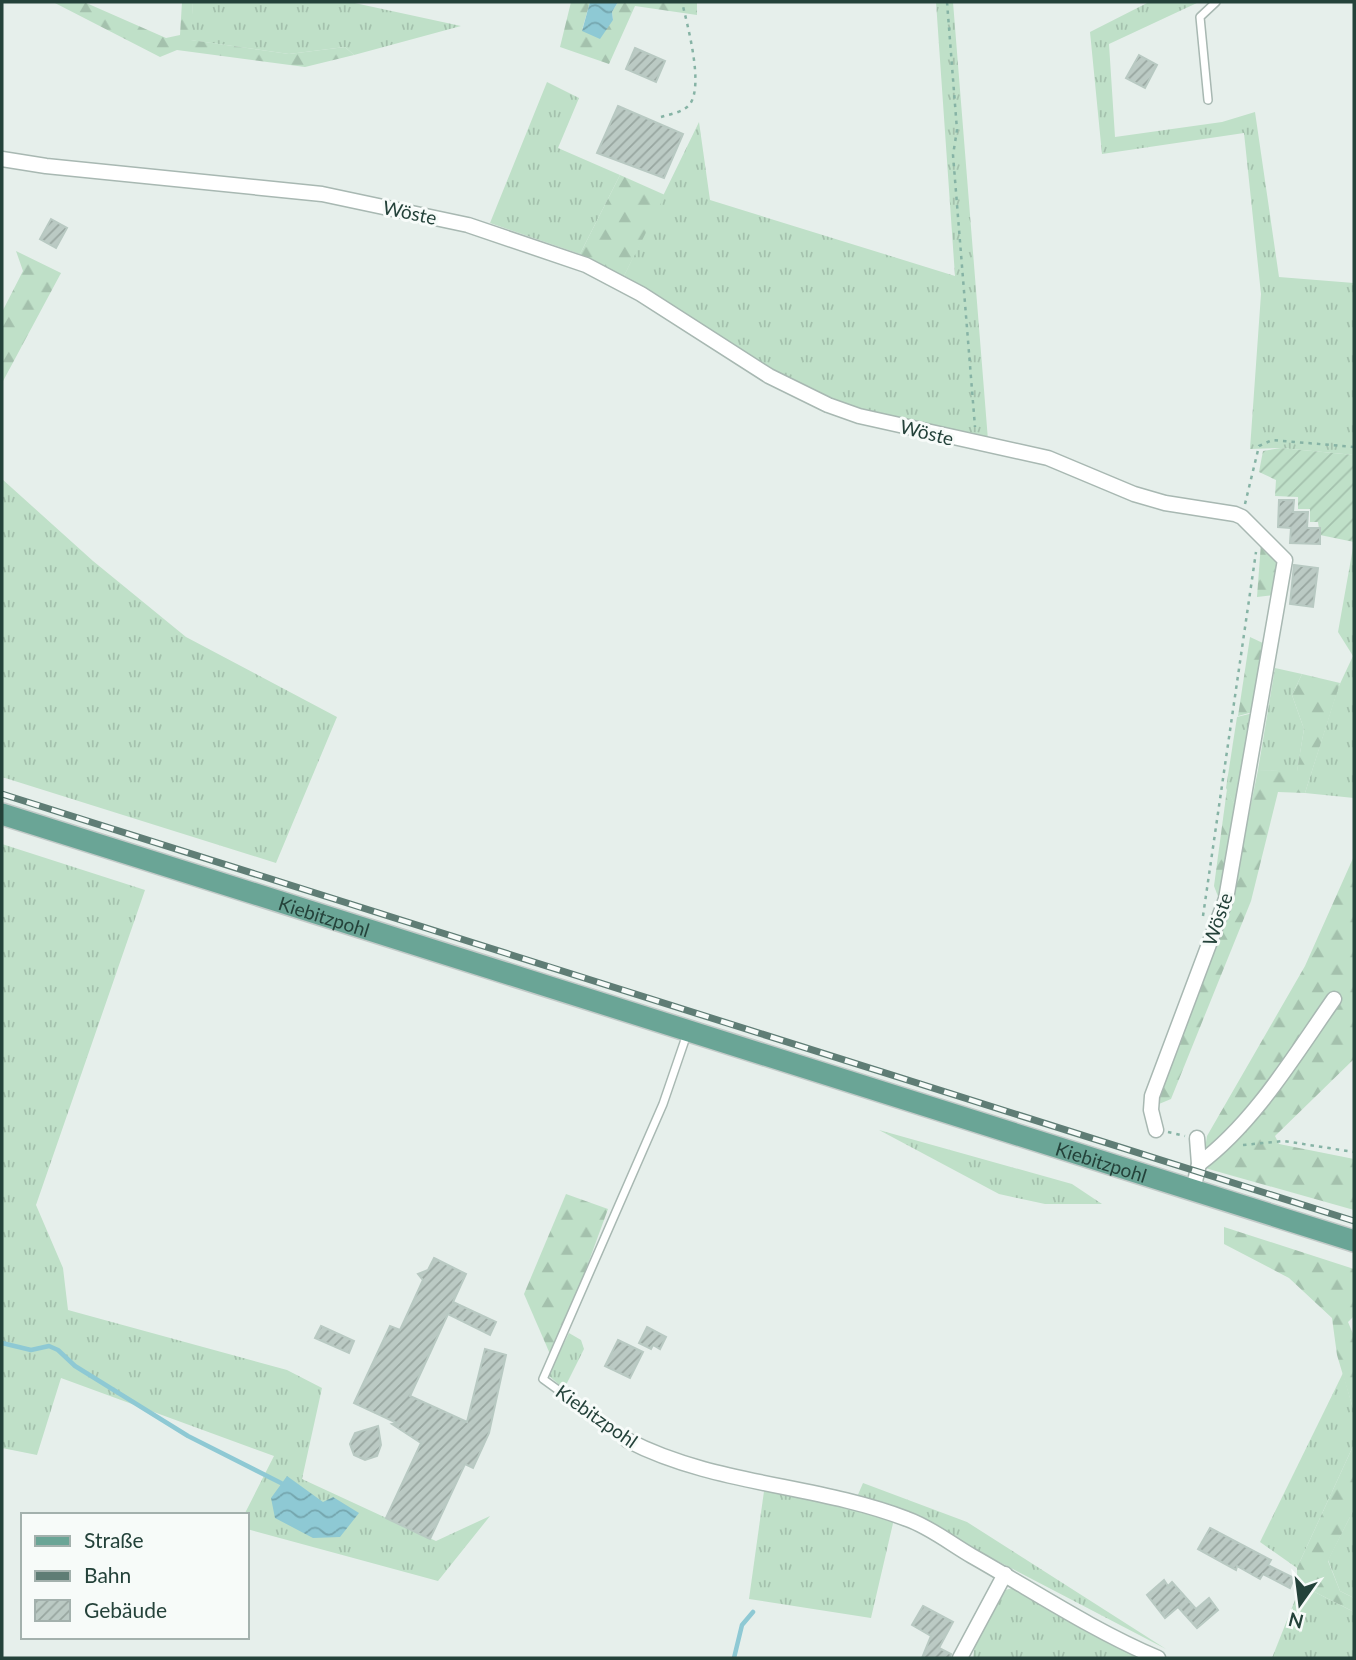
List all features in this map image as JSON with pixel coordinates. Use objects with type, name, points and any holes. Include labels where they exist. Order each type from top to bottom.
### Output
[{"type":"main road","name":"Kiebitzpohl","points":[[2,814],[688,1031],[1191,1197],[1354,1241]]},
{"type":"street","name":"Wöste","points":[[2,159],[46,166],[322,194],[468,225],[586,265],[641,295],[769,376],[817,401],[859,416],[1066,464],[1144,497],[1225,511],[1242,517],[1285,560],[1226,899],[1152,1096],[1151,1110],[1156,1130]]},
{"type":"street","points":[[1199,1164],[1225,1144],[1282,1073],[1334,999]]},
{"type":"street","points":[[1191,1197],[1199,1164],[1196,1138]]},
{"type":"street","name":"Kiebitzpohl","points":[[627,1440],[658,1456],[692,1467],[806,1490],[909,1519],[1005,1574],[1079,1621],[1158,1658]]},
{"type":"street","points":[[960,1658],[1005,1574]]},
{"type":"lane","points":[[1208,100],[1200,18],[1216,2]]},
{"type":"lane","name":"Kiebitzpohl","points":[[627,1440],[543,1379],[663,1104],[688,1031]]},
{"type":"path","points":[[661,117],[683,110],[691,103],[694,93],[691,40],[682,2]]},
{"type":"path","points":[[947,2],[957,130],[953,155],[976,444]]},
{"type":"path","points":[[1242,517],[1259,446],[1272,440],[1354,447]]},
{"type":"green space","points":[[53,2],[84,2],[166,38],[180,35],[182,2],[193,2],[191,40],[289,54],[345,47],[354,55],[305,67],[177,50],[160,57]]},
{"type":"green space","points":[[193,2],[350,2],[461,26],[354,55],[345,47],[289,54],[190,40]]},
{"type":"green space","points":[[571,2],[590,2],[582,30],[613,20],[612,12],[618,2],[697,2],[697,15],[635,6],[609,64],[560,47]]},
{"type":"green space","points":[[936,2],[953,2],[988,440],[846,405],[772,373],[623,278],[699,122],[710,200],[955,276]]},
{"type":"green space","points":[[1149,2],[1199,2],[1109,44],[1115,137],[1222,122],[1255,112],[1279,277],[1354,283],[1354,455],[1281,448],[1250,449],[1261,294],[1244,133],[1102,154],[1090,32]]},
{"type":"green space","points":[[547,82],[579,98],[558,148],[620,175],[580,254],[490,223]]},
{"type":"green space","points":[[620,175],[665,195],[623,278],[580,254]]},
{"type":"green space","points":[[16,251],[61,273],[2,383],[2,312],[23,271]]},
{"type":"green space","points":[[1281,448],[1354,455],[1354,542],[1320,535],[1318,522],[1310,522],[1310,509],[1298,509],[1298,497],[1275,496],[1276,480],[1259,472],[1263,451]]},
{"type":"green space","points":[[2,479],[93,561],[186,637],[337,717],[276,863],[2,777]]},
{"type":"green space","points":[[1354,542],[1354,798],[1305,793],[1338,688],[1353,656],[1338,632]]},
{"type":"green space","points":[[1261,543],[1281,564],[1275,595],[1257,597]]},
{"type":"green space","points":[[1250,637],[1265,644],[1253,712],[1238,716]]},
{"type":"green space","points":[[1275,668],[1302,674],[1292,695],[1304,729],[1297,772],[1258,770]]},
{"type":"green space","points":[[1302,674],[1340,683],[1305,793],[1278,792],[1251,901],[1171,1099],[1159,1104],[1160,1085],[1231,901],[1258,770],[1297,771],[1304,729],[1292,695]]},
{"type":"green space","points":[[1253,713],[1237,809],[1226,788],[1237,717]]},
{"type":"green space","points":[[1227,789],[1238,811],[1219,899],[1214,886]]},
{"type":"green space","points":[[2,844],[145,890],[36,1205],[63,1268],[68,1310],[287,1370],[322,1388],[302,1479],[436,1541],[490,1516],[438,1581],[248,1529],[248,1513],[245,1513],[274,1456],[61,1378],[37,1455],[2,1448]]},
{"type":"green space","points":[[1354,856],[1354,1059],[1275,1136],[1279,1144],[1354,1159],[1354,1210],[1205,1168],[1203,1161],[1207,1136],[1305,966]]},
{"type":"green space","points":[[879,1130],[1072,1184],[1102,1204],[1045,1204],[999,1194]]},
{"type":"green space","points":[[566,1194],[608,1209],[577,1294],[550,1354],[524,1294]]},
{"type":"green space","points":[[1224,1227],[1354,1269],[1354,1316],[1348,1322],[1354,1336],[1354,1412],[1337,1355],[1332,1318],[1289,1278],[1224,1244]]},
{"type":"green space","points":[[569,1333],[581,1340],[584,1349],[564,1389],[548,1375]]},
{"type":"green space","points":[[1343,1373],[1354,1412],[1354,1444],[1297,1568],[1260,1542]]},
{"type":"green space","points":[[1354,1444],[1354,1509],[1328,1561],[1340,1591],[1354,1598],[1354,1612],[1301,1585],[1297,1568]]},
{"type":"green space","points":[[863,1483],[967,1522],[1166,1649],[957,1540],[857,1497]]},
{"type":"green space","points":[[765,1484],[894,1519],[871,1618],[749,1599]]},
{"type":"green space","points":[[1354,1509],[1354,1598],[1340,1591],[1328,1560]]},
{"type":"green space","points":[[1301,1585],[1354,1612],[1354,1658],[1272,1658]]},
{"type":"green space","points":[[1016,1587],[1083,1630],[1138,1658],[973,1658],[975,1643],[1002,1591]]},
{"type":"water","points":[[590,2],[618,2],[612,12],[613,20],[600,39],[582,31]]},
{"type":"water","points":[[287,1476],[323,1502],[333,1497],[359,1513],[340,1537],[313,1538],[275,1518],[271,1498]]},
{"type":"building","points":[[635,48],[665,61],[656,82],[626,69]]},
{"type":"building","points":[[1139,55],[1157,65],[1145,88],[1126,78]]},
{"type":"building","points":[[618,106],[683,134],[664,178],[597,153]]},
{"type":"building","points":[[51,219],[67,228],[56,248],[40,239]]},
{"type":"building","points":[[1279,500],[1294,500],[1293,512],[1308,512],[1307,528],[1320,528],[1320,544],[1290,543],[1291,528],[1278,527]]},
{"type":"building","points":[[1294,565],[1318,568],[1313,607],[1290,604]]},
{"type":"building","points":[[434,1258],[466,1274],[453,1302],[496,1322],[490,1335],[448,1314],[410,1396],[467,1422],[485,1349],[506,1355],[489,1433],[473,1468],[465,1464],[430,1539],[386,1518],[421,1443],[392,1424],[397,1423],[354,1403],[390,1326],[400,1330],[423,1280],[418,1274],[428,1270]]},
{"type":"building","points":[[321,1326],[354,1341],[349,1353],[315,1338]]},
{"type":"building","points":[[647,1327],[666,1337],[660,1349],[653,1345],[651,1349],[639,1343]]},
{"type":"building","points":[[618,1340],[643,1352],[630,1378],[605,1366]]},
{"type":"building","points":[[378,1426],[381,1445],[377,1456],[365,1460],[354,1455],[350,1444],[355,1433]]},
{"type":"building","points":[[1210,1528],[1271,1560],[1268,1565],[1294,1578],[1290,1588],[1263,1574],[1260,1579],[1237,1566],[1236,1570],[1198,1549]]},
{"type":"building","points":[[1164,1580],[1168,1586],[1172,1582],[1196,1609],[1209,1598],[1218,1610],[1197,1628],[1178,1607],[1165,1618],[1147,1595]]},
{"type":"building","points":[[923,1606],[953,1622],[939,1648],[951,1654],[950,1658],[922,1658],[931,1636],[912,1625]]},
{"type":"waterway","points":[[2,1343],[31,1350],[49,1346],[58,1350],[75,1366],[188,1436],[281,1483]]},
{"type":"waterway","points":[[734,1658],[742,1625],[753,1612]]},
{"type":"railway","points":[[2,794],[1354,1221]]}]
